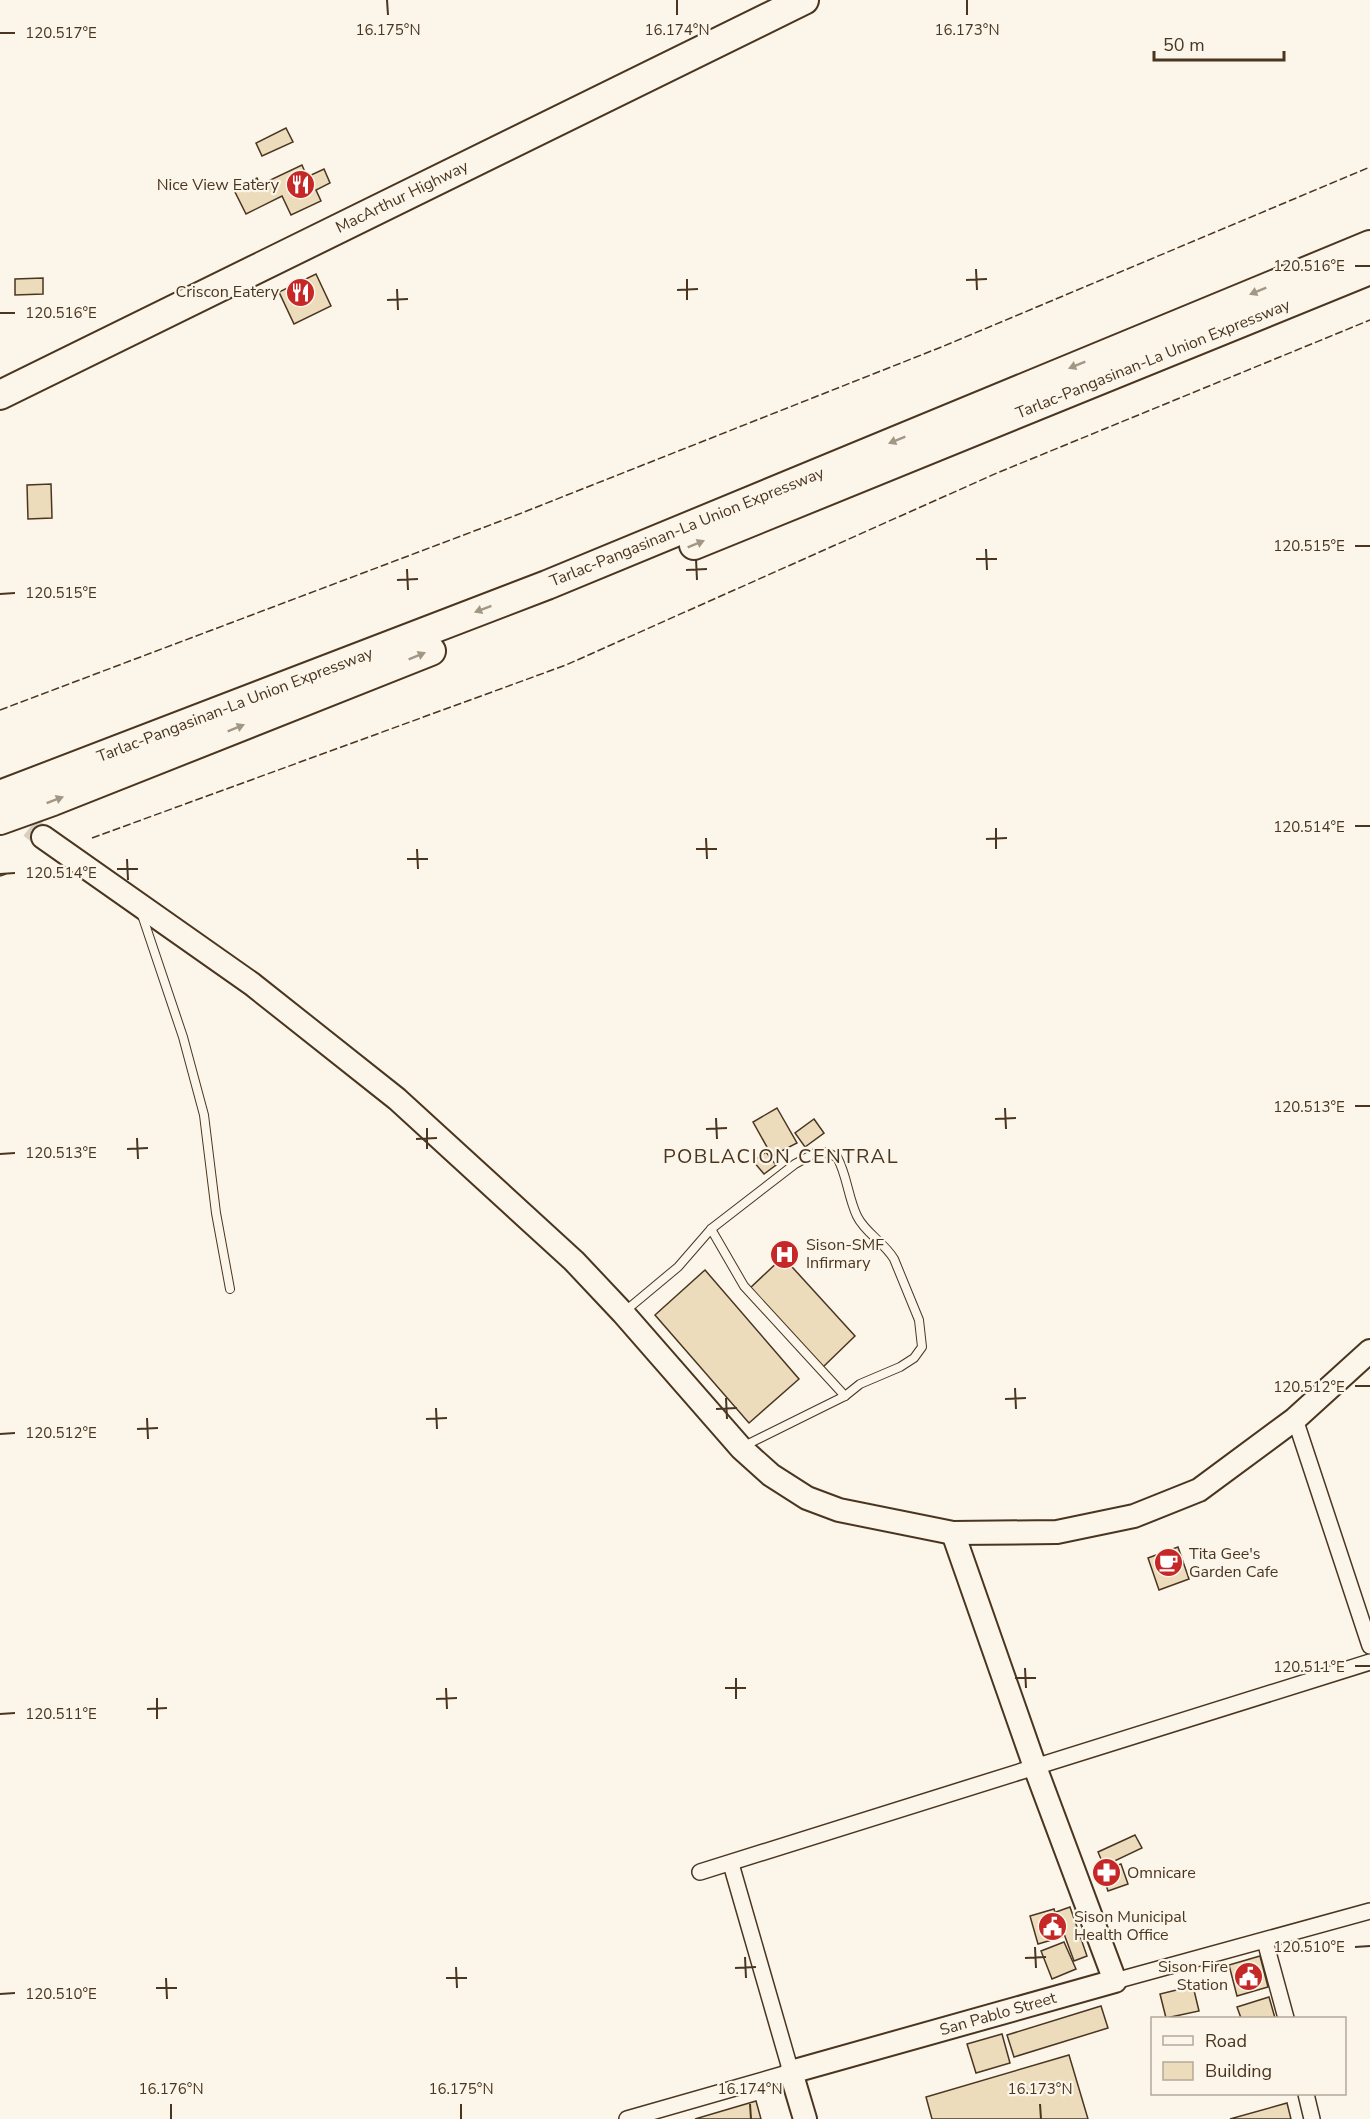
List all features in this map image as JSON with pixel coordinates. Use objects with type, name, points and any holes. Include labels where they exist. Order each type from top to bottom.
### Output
[{"type":"highway","name":"MacArthur Highway","points":[[0,395],[804,0]]},
{"type":"highway","name":"Tarlac-Pangasinan-La Union Expressway","points":[[0,795],[547,585],[1370,245]]},
{"type":"highway","name":"Tarlac-Pangasinan-La Union Expressway","points":[[0,820],[64,797],[571,595],[1370,270]]},
{"type":"street","points":[[43,837],[252,984],[397,1099],[574,1261],[623,1313],[741,1448],[771,1475],[807,1498],[839,1510],[953,1533],[1057,1532],[1134,1516],[1199,1490],[1295,1419],[1370,1351]]},
{"type":"street","points":[[1295,1419],[1370,1646]]},
{"type":"street","points":[[953,1533],[1035,1767],[1114,1981]]},
{"type":"street","points":[[700,1872],[1370,1662]]},
{"type":"street","points":[[731,1864],[805,2119]]},
{"type":"street","name":"San Pablo Street","points":[[627,2119],[1370,1911]]},
{"type":"street","points":[[1265,1941],[1285,2017]]},
{"type":"street","points":[[1305,2095],[1312,2119]]},
{"type":"lane","points":[[138,902],[183,1037],[204,1115],[216,1213],[230,1289]]},
{"type":"lane","points":[[623,1313],[678,1268],[711,1229],[795,1164],[815,1153],[824,1152],[837,1157],[842,1166],[857,1216],[862,1224],[885,1245],[894,1259],[919,1320],[922,1347],[914,1358],[900,1367],[860,1384],[844,1396],[741,1448]]},
{"type":"lane","points":[[711,1229],[744,1286],[844,1396]]},
{"type":"building","points":[[286,128],[293,142],[262,156],[256,143]]},
{"type":"building","points":[[302,165],[307,177],[324,169],[330,183],[316,190],[321,201],[291,215],[282,196],[246,214],[234,190],[257,178],[260,185]]},
{"type":"building","points":[[316,274],[331,306],[294,324],[279,292]]},
{"type":"building","points":[[43,278],[43,294],[15,295],[15,279]]},
{"type":"building","points":[[51,484],[52,518],[28,519],[27,485]]},
{"type":"building","points":[[777,1108],[797,1143],[772,1156],[753,1122]]},
{"type":"building","points":[[814,1119],[824,1133],[805,1147],[795,1133]]},
{"type":"building","points":[[766,1152],[776,1165],[764,1174],[753,1161]]},
{"type":"building","points":[[783,1257],[855,1336],[822,1368],[749,1289]]},
{"type":"building","points":[[705,1270],[799,1379],[749,1423],[655,1315]]},
{"type":"building","points":[[1178,1547],[1189,1579],[1159,1590],[1148,1558]]},
{"type":"building","points":[[1135,1835],[1142,1848],[1104,1866],[1098,1852]]},
{"type":"building","points":[[1121,1864],[1128,1884],[1108,1891],[1101,1871]]},
{"type":"building","points":[[1070,1907],[1087,1956],[1074,1961],[1056,1912]]},
{"type":"building","points":[[1054,1909],[1062,1937],[1038,1944],[1030,1916]]},
{"type":"building","points":[[1064,1942],[1076,1969],[1052,1979],[1041,1951]]},
{"type":"building","name":"Sison Fire Station","points":[[1260,1956],[1268,1987],[1237,1996],[1229,1965]]},
{"type":"building","points":[[1193,1986],[1199,2011],[1166,2017],[1160,1994]]},
{"type":"building","points":[[1269,1997],[1275,2017],[1241,2017],[1237,2007]]},
{"type":"building","points":[[1101,2006],[1108,2028],[1014,2057],[1007,2035]]},
{"type":"building","points":[[1002,2034],[1010,2063],[976,2073],[967,2044]]},
{"type":"building","points":[[1069,2055],[1088,2119],[932,2119],[926,2097]]},
{"type":"building","points":[[756,2101],[761,2119],[695,2119]]},
{"type":"building","points":[[1287,2103],[1291,2119],[1230,2119]]},
{"type":"tunnel","points":[[4,807],[43,837]]},
{"type":"fence","points":[[0,710],[514,516],[944,346],[1370,167]]},
{"type":"fence","points":[[92,838],[566,665],[997,473],[1370,320]]},
{"type":"fence","points":[[0,876],[6,874]]},
{"type":"place","name":"Nice View Eatery","points":[[300,185]]},
{"type":"place","name":"Criscon Eatery","points":[[300,292]]},
{"type":"place","name":"Sison-SMF Infirmary","points":[[785,1254]]},
{"type":"place","name":"Tita Gee's Garden Cafe","points":[[1168,1563]]},
{"type":"place","name":"Omnicare","points":[[1106,1873]]},
{"type":"place","name":"Sison Municipal Health Office","points":[[1053,1926]]},
{"type":"place","name":"Sison Fire Station","points":[[1249,1976]]},
{"type":"district","name":"POBLACION CENTRAL","points":[[781,1156]]}]
